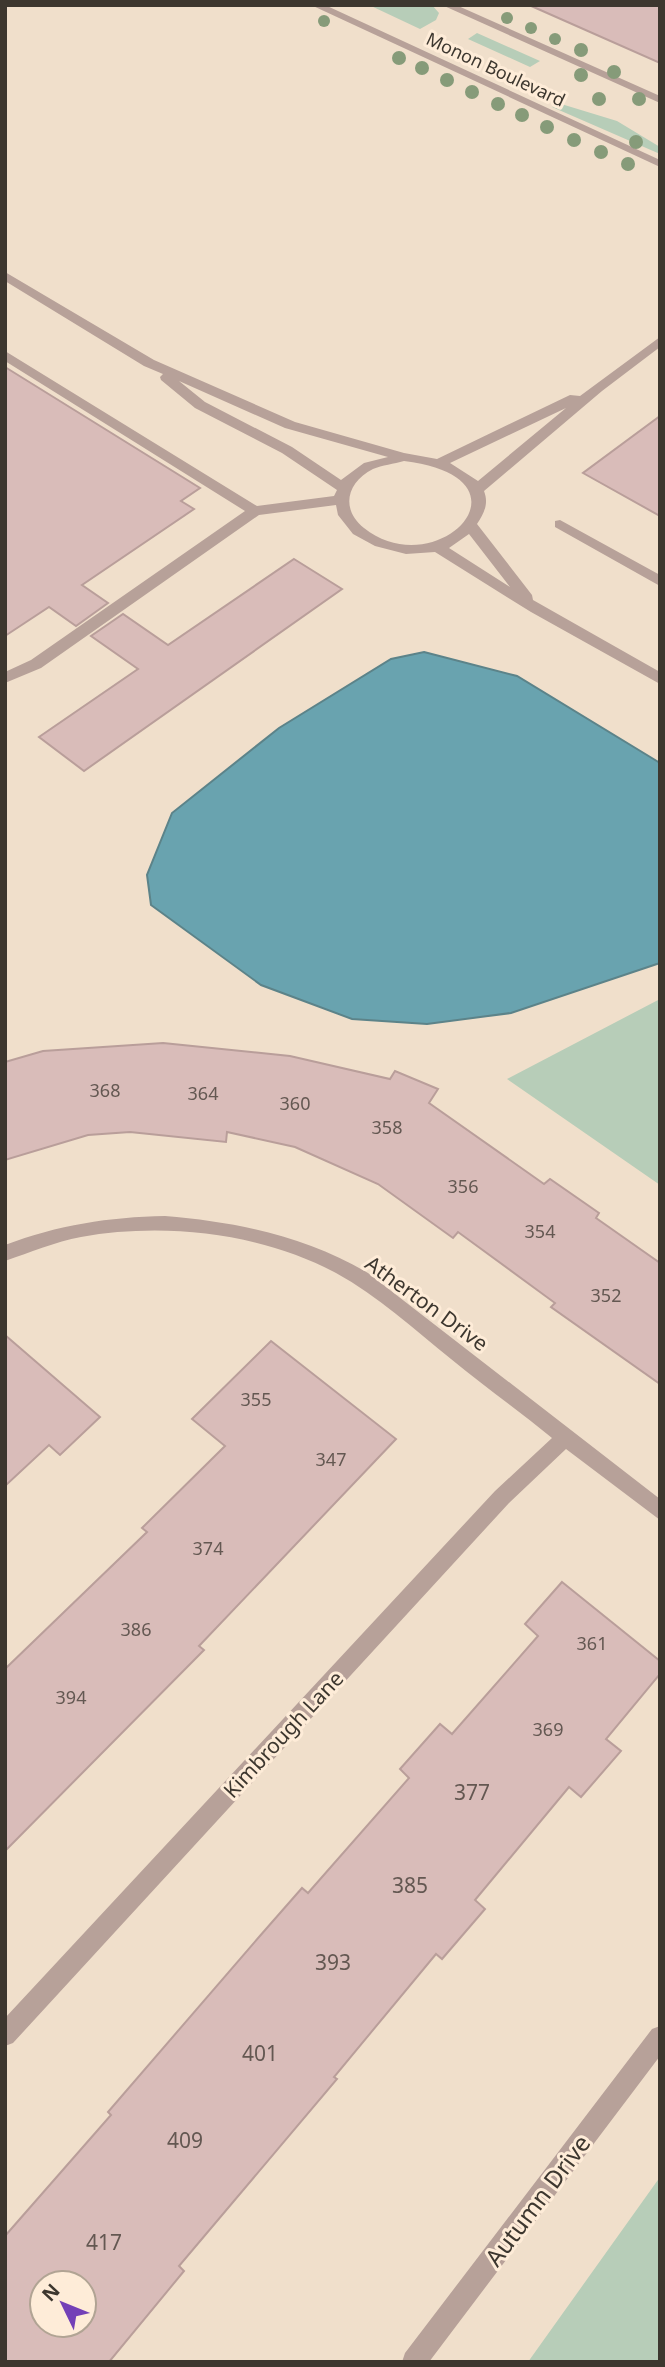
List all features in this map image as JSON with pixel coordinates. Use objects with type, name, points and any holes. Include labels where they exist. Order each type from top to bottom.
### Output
[{"type":"street","name":"Monon Boulevard","points":[[316,5],[660,164]]},
{"type":"street","name":"Monon Boulevard","points":[[447,5],[660,100]]},
{"type":"street","points":[[5,276],[149,363],[290,425],[404,457],[442,462],[469,478],[477,489],[480,504],[476,519],[437,547],[405,548],[365,537],[351,526],[342,513],[341,493],[287,450],[200,405],[149,363]]},
{"type":"street","points":[[477,489],[597,388],[660,341]]},
{"type":"street","points":[[5,355],[255,511]]},
{"type":"street","points":[[442,462],[597,388]]},
{"type":"street","points":[[5,678],[36,664],[255,511],[341,493],[368,466],[404,457]]},
{"type":"street","points":[[560,524],[660,581]]},
{"type":"street","points":[[470,525],[536,609]]},
{"type":"street","points":[[437,547],[536,609],[660,679]]},
{"type":"street","name":"Atherton Drive","points":[[5,1253],[21,1245],[103,1226],[189,1224],[258,1236],[325,1259],[377,1289],[660,1511]]},
{"type":"street","name":"Kimbrough Lane","points":[[5,2035],[502,1497],[566,1437]]},
{"type":"street","name":"Autumn Drive","points":[[414,2362],[660,2037]]},
{"type":"green space","points":[[369,5],[432,5],[439,13],[436,20],[420,29]]},
{"type":"green space","points":[[477,33],[540,61],[530,67],[468,39]]},
{"type":"green space","points":[[558,103],[617,121],[660,147],[660,154],[552,107]]},
{"type":"green space","points":[[660,999],[660,1185],[507,1079]]},
{"type":"green space","points":[[660,2177],[660,2362],[528,2362]]},
{"type":"water","points":[[424,652],[517,676],[660,763],[660,963],[511,1013],[427,1024],[352,1019],[261,985],[151,905],[147,875],[172,813],[279,728],[391,659]]},
{"type":"building","points":[[529,5],[660,5],[660,63]]},
{"type":"building","points":[[5,367],[200,488],[181,501],[194,509],[82,585],[108,603],[76,626],[49,607],[5,636]]},
{"type":"building","points":[[660,416],[660,516],[583,473]]},
{"type":"building","points":[[294,559],[342,589],[84,771],[39,737],[138,669],[91,636],[123,614],[168,645]]},
{"type":"building","points":[[163,1043],[290,1056],[390,1079],[395,1071],[438,1089],[429,1103],[544,1184],[550,1179],[599,1213],[596,1218],[660,1263],[660,1384],[551,1307],[555,1303],[458,1232],[453,1238],[378,1184],[295,1147],[227,1132],[226,1142],[130,1132],[88,1135],[5,1160],[5,1062],[43,1051]]},
{"type":"building","points":[[5,1335],[100,1417],[60,1455],[49,1445],[5,1486]]},
{"type":"building","points":[[271,1341],[396,1439],[199,1646],[204,1650],[5,1851],[5,1669],[147,1532],[142,1528],[225,1446],[192,1419]]},
{"type":"building","points":[[562,1582],[660,1661],[660,1674],[606,1739],[621,1751],[581,1797],[569,1787],[475,1900],[485,1909],[442,1959],[436,1954],[334,2077],[337,2079],[179,2266],[184,2271],[109,2362],[5,2362],[5,2236],[111,2115],[108,2112],[302,1888],[308,1893],[409,1778],[400,1769],[440,1724],[452,1734],[538,1636],[525,1624]]}]
